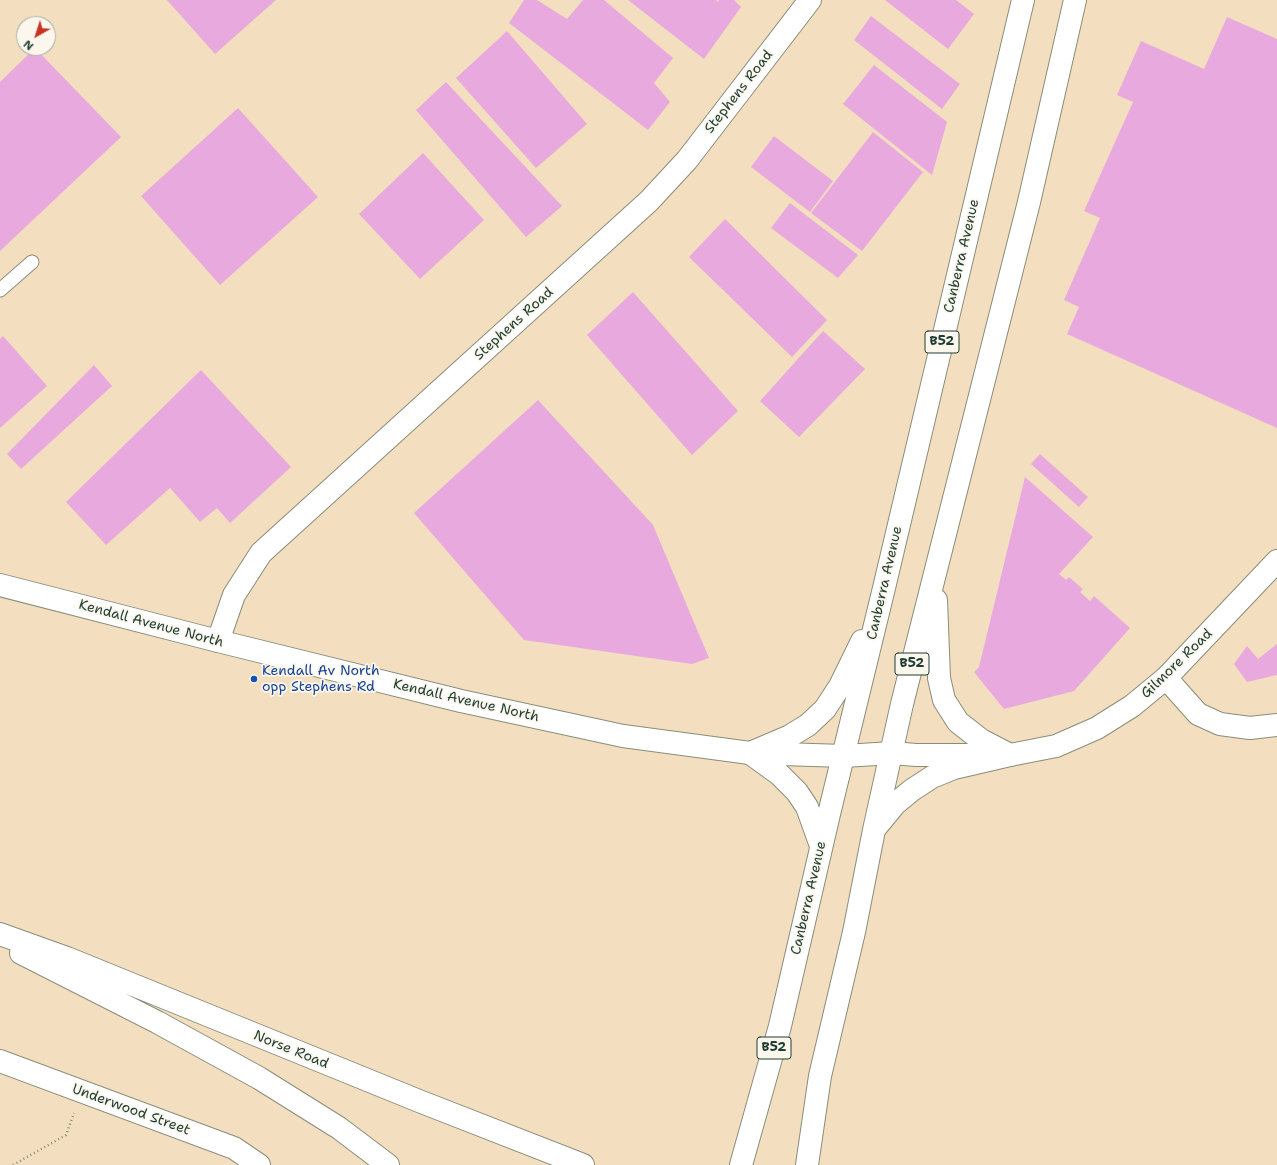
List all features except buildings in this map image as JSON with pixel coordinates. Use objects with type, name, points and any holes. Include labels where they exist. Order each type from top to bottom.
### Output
[{"type":"main road","name":"Stephens Road","points":[[218,641],[234,595],[261,553],[649,201],[687,160],[810,0]]},
{"type":"main road","name":"Canberra Avenue","points":[[741,1165],[780,1026],[821,846],[844,756],[1023,0]]},
{"type":"main road","name":"B52","points":[[807,1165],[820,1076],[854,932],[874,830],[934,575],[1029,202],[1075,0]]},
{"type":"main road","name":"Gilmore Road","points":[[844,756],[892,753],[916,755],[1010,755],[1056,746],[1097,728],[1132,706],[1166,678],[1277,561]]},
{"type":"main road","points":[[934,575],[939,678],[944,700],[958,722],[981,740],[1010,755]]},
{"type":"main road","name":"Kendall Avenue North","points":[[0,585],[461,701],[616,734],[750,753],[844,756]]},
{"type":"main road","points":[[750,753],[790,736],[808,725],[825,708],[851,666],[884,588]]},
{"type":"main road","points":[[1166,678],[1198,714],[1220,724],[1250,728],[1277,725]]},
{"type":"main road","points":[[750,753],[779,774],[797,792],[807,807],[821,846]]},
{"type":"main road","points":[[874,830],[895,804],[912,790],[932,777],[954,768],[1010,755]]},
{"type":"main road","name":"Norse Road","points":[[0,934],[67,958],[419,1101],[583,1165]]},
{"type":"main road","points":[[0,941],[157,1022],[259,1078],[339,1128],[388,1165]]},
{"type":"main road","name":"Underwood Street","points":[[0,1061],[234,1148],[259,1165]]},
{"type":"lane","points":[[0,290],[32,262]]},
{"type":"path","points":[[13,1165],[66,1135],[81,1092]]},
{"type":"place","name":"Kendall Av North opp Stephens Rd","points":[[254,679]]}]
